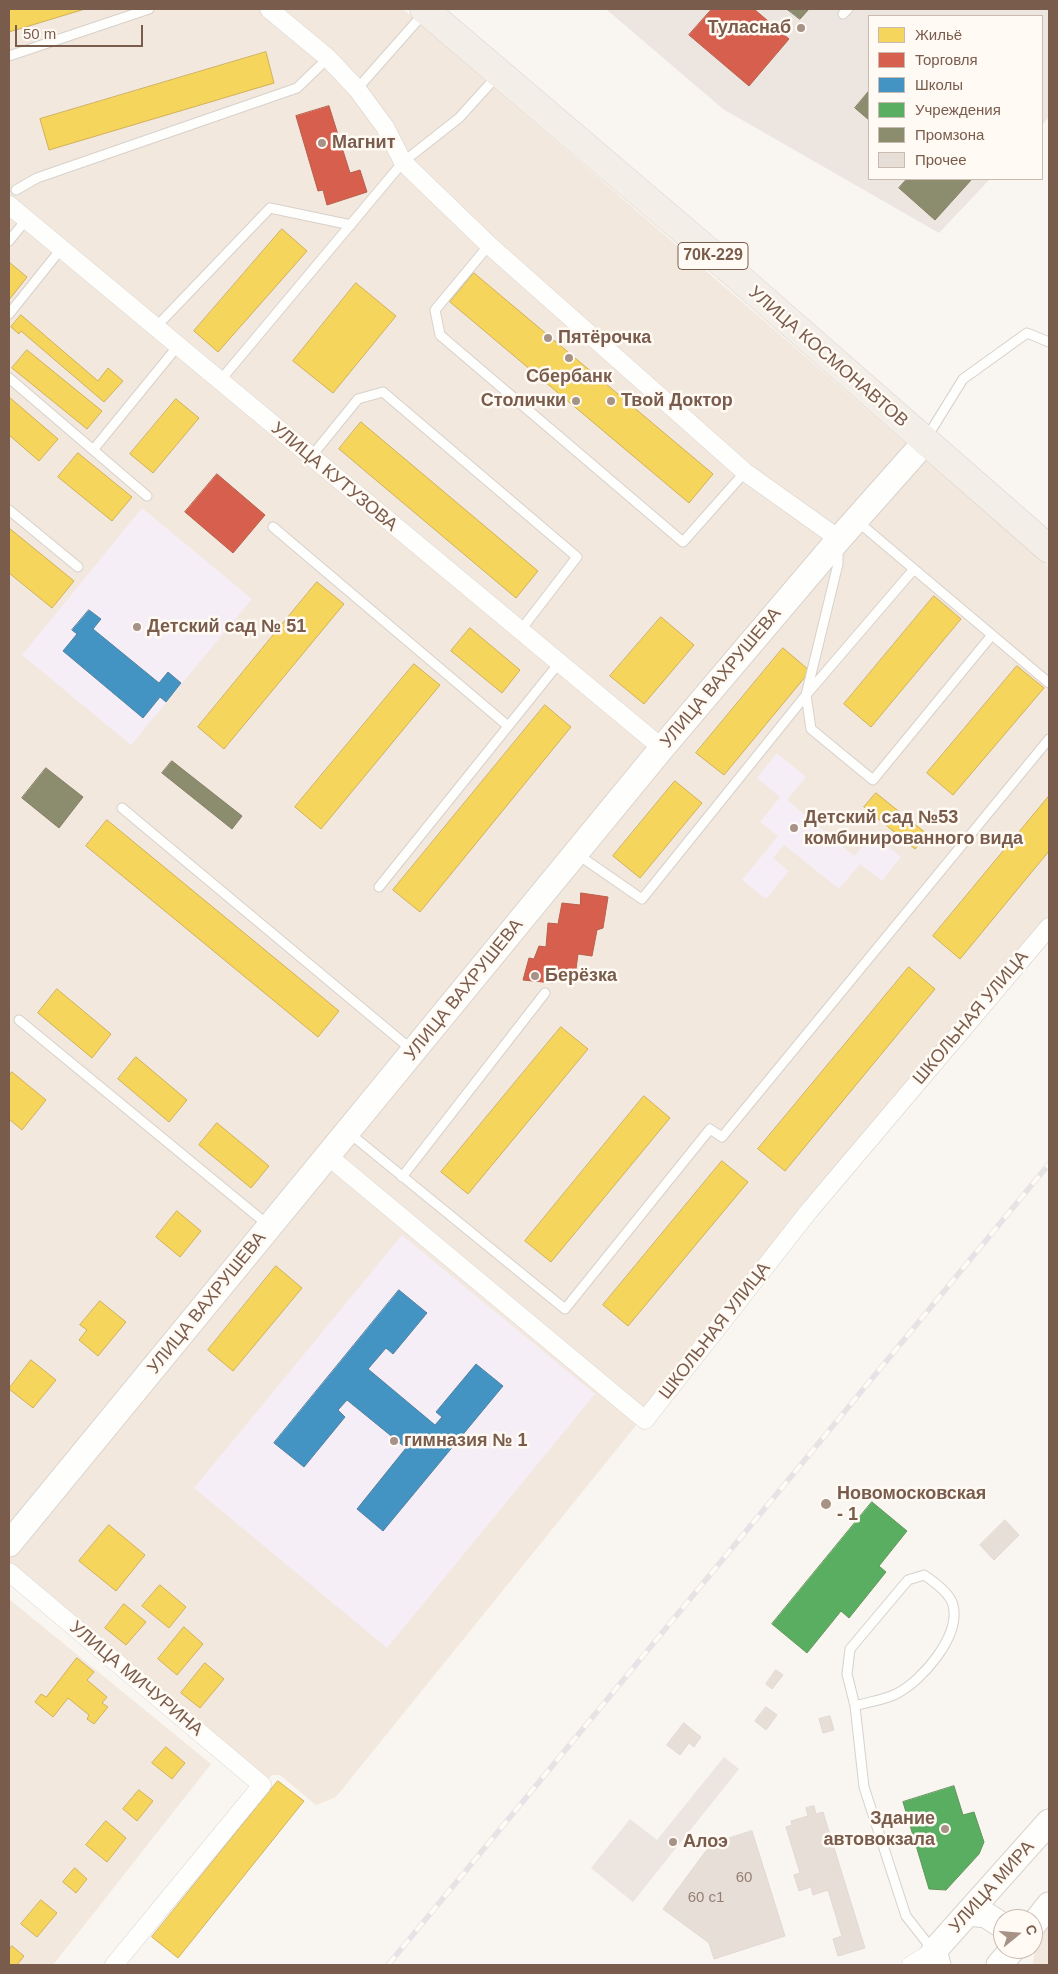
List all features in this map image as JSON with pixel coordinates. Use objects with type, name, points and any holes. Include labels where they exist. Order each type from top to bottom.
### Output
[{"type":"main road","name":"УЛИЦА КОСМОНАВТОВ","points":[[425,10],[721,262],[1049,549]]},
{"type":"main road","name":"УЛИЦА ВАХРУШЕВА","points":[[9,1544],[577,854],[662,748],[839,539],[925,442]]},
{"type":"main road","name":"УЛИЦА МИРА","points":[[936,1958],[969,1912],[1049,1822]]},
{"type":"main road","points":[[969,1912],[986,1915],[993,1920]]},
{"type":"street","points":[[269,9],[328,58],[357,88],[385,127],[404,162],[490,245],[745,472],[839,539]]},
{"type":"street","name":"УЛИЦА КУТУЗОВА","points":[[12,197],[26,220],[310,458],[662,748]]},
{"type":"street","name":"ШКОЛЬНАЯ УЛИЦА","points":[[328,1156],[645,1420],[809,1211],[1049,927]]},
{"type":"street","name":"УЛИЦА МИЧУРИНА","points":[[9,1572],[262,1785],[114,1965]]},
{"type":"street","points":[[911,1965],[936,1958]]},
{"type":"lane","points":[[9,56],[149,9]]},
{"type":"lane","points":[[357,88],[425,10]]},
{"type":"lane","points":[[12,197],[37,178],[296,88],[328,58]]},
{"type":"lane","points":[[219,382],[404,162],[459,118],[499,74]]},
{"type":"lane","points":[[155,328],[270,208],[351,225]]},
{"type":"lane","points":[[9,241],[26,220]]},
{"type":"lane","points":[[490,245],[435,310],[440,335],[683,542],[745,472]]},
{"type":"lane","points":[[9,314],[61,249]]},
{"type":"lane","points":[[925,442],[963,379],[1027,333],[1049,342]]},
{"type":"lane","points":[[93,450],[177,347]]},
{"type":"lane","points":[[9,378],[147,496]]},
{"type":"lane","points":[[310,458],[358,399],[383,392],[577,557],[520,631]]},
{"type":"lane","points":[[9,510],[78,567]]},
{"type":"lane","points":[[856,520],[1049,684]]},
{"type":"lane","points":[[273,528],[508,726]]},
{"type":"lane","points":[[839,539],[838,564],[806,695],[811,729],[873,780],[992,635]]},
{"type":"lane","points":[[577,854],[642,899],[806,695],[914,569]]},
{"type":"lane","points":[[379,887],[559,663]]},
{"type":"lane","points":[[348,1132],[565,1308],[710,1129],[722,1137],[1049,739]]},
{"type":"lane","points":[[122,808],[414,1051]]},
{"type":"lane","points":[[402,1176],[545,993]]},
{"type":"lane","points":[[18,1020],[270,1226]]},
{"type":"lane","points":[[855,1706],[895,1695],[912,1684],[926,1673],[948,1638],[954,1620],[953,1603],[938,1585],[924,1574],[908,1580],[850,1649],[847,1674],[855,1706],[864,1787],[906,1916],[936,1958]]},
{"type":"shaded area","points":[[9,9],[403,9],[1049,567],[1049,927],[809,1211],[336,1797],[316,1805],[280,1775],[272,1775],[262,1785],[9,1572]]},
{"type":"shaded area","points":[[606,9],[1049,9],[1049,117],[1043,124],[1043,15],[868,15],[868,180],[989,180],[939,233],[723,109]]},
{"type":"shaded area","name":"Детский сад № 51","points":[[142,508],[252,599],[131,745],[22,655]]},
{"type":"shaded area","name":"Детский сад №53 комбинированного вида","points":[[777,753],[806,777],[787,800],[854,856],[873,834],[901,857],[882,881],[860,864],[839,889],[784,845],[773,858],[789,871],[766,899],[742,880],[778,836],[760,822],[780,797],[757,778]]},
{"type":"shaded area","name":"гимназия № 1","points":[[402,1235],[595,1394],[387,1648],[194,1488]]},
{"type":"shaded area","points":[[9,1599],[211,1764],[53,1965],[9,1965]]},
{"type":"shaded area","points":[[724,1757],[739,1769],[633,1902],[591,1868],[630,1819],[657,1840]]},
{"type":"shaded area","points":[[1049,1924],[1049,1965],[1033,1965],[1034,1959],[1043,1959],[1043,1934]]},
{"type":"building: Жильё","points":[[9,9],[85,9],[9,32]]},
{"type":"building: Жильё","points":[[266,52],[274,83],[49,150],[40,119]]},
{"type":"building: Жильё","points":[[282,229],[307,251],[218,352],[194,331]]},
{"type":"building: Жильё","points":[[9,262],[27,277],[9,300]]},
{"type":"building: Жильё","points":[[474,273],[713,474],[689,503],[450,302]]},
{"type":"building: Жильё","points":[[356,283],[396,316],[333,393],[293,361]]},
{"type":"building: Жильё","points":[[21,315],[98,381],[108,368],[123,381],[104,402],[21,331],[19,334],[11,327]]},
{"type":"building: Жильё","points":[[27,350],[102,411],[87,429],[12,368]]},
{"type":"building: Жильё","points":[[9,397],[58,439],[39,461],[9,435]]},
{"type":"building: Жильё","points":[[176,399],[199,418],[153,473],[130,454]]},
{"type":"building: Жильё","points":[[361,422],[538,571],[516,598],[339,449]]},
{"type":"building: Жильё","points":[[78,453],[132,497],[112,521],[58,477]]},
{"type":"building: Жильё","points":[[9,528],[74,581],[52,608],[9,573]]},
{"type":"building: Жильё","points":[[317,582],[344,604],[224,749],[198,727]]},
{"type":"building: Жильё","points":[[934,596],[961,619],[871,727],[844,704]]},
{"type":"building: Жильё","points":[[661,617],[694,645],[644,704],[610,676]]},
{"type":"building: Жильё","points":[[470,628],[520,670],[502,693],[451,651]]},
{"type":"building: Жильё","points":[[783,648],[810,671],[724,775],[696,753]]},
{"type":"building: Жильё","points":[[414,664],[440,685],[321,829],[295,807]]},
{"type":"building: Жильё","points":[[1017,666],[1044,688],[953,795],[927,773]]},
{"type":"building: Жильё","points":[[545,705],[571,727],[420,912],[393,890]]},
{"type":"building: Жильё","points":[[675,781],[702,803],[640,878],[613,856]]},
{"type":"building: Жильё","points":[[876,793],[927,834],[915,849],[864,807]]},
{"type":"building: Жильё","points":[[1049,796],[1049,851],[960,959],[933,936]]},
{"type":"building: Жильё","points":[[107,820],[339,1011],[318,1037],[86,846]]},
{"type":"building: Жильё","points":[[909,967],[935,989],[785,1171],[758,1149]]},
{"type":"building: Жильё","points":[[57,989],[111,1034],[92,1058],[38,1013]]},
{"type":"building: Жильё","points":[[561,1027],[588,1049],[468,1194],[441,1172]]},
{"type":"building: Жильё","points":[[136,1057],[187,1100],[169,1122],[118,1079]]},
{"type":"building: Жильё","points":[[12,1072],[46,1100],[22,1130],[9,1119],[9,1076]]},
{"type":"building: Жильё","points":[[644,1096],[670,1118],[551,1262],[525,1241]]},
{"type":"building: Жильё","points":[[217,1123],[269,1166],[251,1188],[199,1145]]},
{"type":"building: Жильё","points":[[722,1161],[748,1182],[628,1326],[603,1305]]},
{"type":"building: Жильё","points":[[177,1211],[201,1231],[180,1257],[156,1237]]},
{"type":"building: Жильё","points":[[276,1266],[302,1288],[233,1371],[208,1350]]},
{"type":"building: Жильё","points":[[100,1301],[126,1322],[98,1356],[79,1340],[87,1330],[80,1325]]},
{"type":"building: Жильё","points":[[31,1360],[56,1380],[33,1408],[9,1389]]},
{"type":"building: Жильё","points":[[109,1525],[145,1555],[116,1591],[79,1561]]},
{"type":"building: Жильё","points":[[160,1585],[186,1607],[169,1628],[142,1606]]},
{"type":"building: Жильё","points":[[124,1604],[146,1622],[126,1645],[105,1628]]},
{"type":"building: Жильё","points":[[184,1627],[203,1644],[177,1675],[158,1659]]},
{"type":"building: Жильё","points":[[77,1658],[94,1672],[87,1680],[107,1697],[102,1703],[108,1707],[94,1724],[87,1719],[89,1715],[68,1698],[53,1717],[35,1702],[41,1694],[46,1697]]},
{"type":"building: Жильё","points":[[205,1663],[224,1679],[200,1708],[181,1693]]},
{"type":"building: Жильё","points":[[166,1747],[185,1763],[172,1779],[152,1763]]},
{"type":"building: Жильё","points":[[278,1781],[304,1801],[178,1958],[152,1937]]},
{"type":"building: Жильё","points":[[139,1790],[153,1801],[137,1821],[123,1809]]},
{"type":"building: Жильё","points":[[106,1821],[126,1838],[107,1862],[86,1845]]},
{"type":"building: Жильё","points":[[75,1868],[87,1879],[76,1893],[63,1882]]},
{"type":"building: Жильё","points":[[41,1900],[57,1913],[37,1937],[21,1924]]},
{"type":"building: Жильё","points":[[12,1946],[24,1956],[17,1965],[9,1965],[9,1951]]},
{"type":"building: Торговля","points":[[712,9],[754,9],[789,39],[749,86],[689,35]]},
{"type":"building: Торговля","name":"Магнит","points":[[329,106],[350,173],[360,170],[367,192],[327,205],[323,190],[318,191],[296,116]]},
{"type":"building: Торговля","points":[[217,474],[265,515],[233,553],[185,512]]},
{"type":"building: Торговля","points":[[581,893],[608,897],[603,928],[597,930],[592,956],[578,954],[576,969],[559,969],[553,983],[523,980],[529,958],[534,959],[539,946],[546,947],[548,923],[558,924],[562,903],[580,905]]},
{"type":"building: Школы","points":[[89,610],[101,619],[93,629],[159,683],[168,672],[181,683],[166,702],[160,697],[143,718],[63,651],[77,634],[72,630]]},
{"type":"building: Школы","name":"гимназия № 1","points":[[399,1290],[427,1313],[393,1354],[386,1348],[368,1369],[435,1425],[442,1417],[436,1412],[476,1364],[503,1386],[383,1531],[357,1509],[406,1448],[347,1400],[338,1410],[345,1417],[304,1467],[274,1443]]},
{"type":"building: Учреждения","name":"Новомосковская - 1","points":[[872,1502],[907,1531],[879,1566],[886,1572],[849,1618],[841,1611],[807,1653],[772,1624]]},
{"type":"building: Учреждения","name":"Здание автовокзала","points":[[954,1786],[963,1815],[974,1812],[984,1842],[979,1854],[946,1890],[929,1889],[903,1802]]},
{"type":"building: Промзона","points":[[787,9],[809,9],[800,19]]},
{"type":"building: Промзона","points":[[868,92],[868,119],[855,108]]},
{"type":"building: Промзона","points":[[906,180],[971,180],[935,220],[899,188]]},
{"type":"building: Промзона","points":[[172,761],[242,816],[232,829],[162,773]]},
{"type":"building: Промзона","points":[[46,768],[83,797],[59,828],[22,798]]},
{"type":"building: Прочее","points":[[1005,1520],[1019,1535],[994,1560],[980,1545]]},
{"type":"building: Прочее","points":[[776,1670],[783,1675],[772,1689],[766,1684]]},
{"type":"building: Прочее","points":[[766,1707],[777,1715],[766,1730],[755,1721]]},
{"type":"building: Прочее","points":[[830,1716],[834,1730],[823,1733],[819,1719]]},
{"type":"building: Прочее","points":[[684,1723],[701,1737],[694,1747],[689,1743],[680,1755],[667,1745]]},
{"type":"building: Прочее","points":[[814,1806],[816,1814],[823,1812],[865,1948],[838,1956],[833,1939],[842,1936],[828,1890],[813,1895],[811,1887],[799,1891],[794,1875],[800,1873],[786,1827],[792,1825],[791,1821],[808,1816],[806,1808]]},
{"type":"building: Прочее","points":[[752,1831],[785,1936],[714,1959],[709,1943],[663,1909],[711,1844]]},
{"type":"railway","points":[[388,1965],[1049,1164]]},
{"type":"place","name":"Туласнаб","points":[[801,28]]},
{"type":"place","name":"Магнит","points":[[322,143]]},
{"type":"place","name":"Пятёрочка","points":[[548,338]]},
{"type":"place","name":"Сбербанк","points":[[569,358]]},
{"type":"place","name":"Столички","points":[[576,401]]},
{"type":"place","name":"Твой Доктор","points":[[611,401]]},
{"type":"place","name":"Детский сад № 51","points":[[137,627]]},
{"type":"place","name":"Детский сад №53 комбинированного вида","points":[[794,828]]},
{"type":"place","name":"Берёзка","points":[[535,976]]},
{"type":"place","name":"гимназия № 1","points":[[394,1441]]},
{"type":"place","name":"Новомосковская - 1","points":[[826,1504]]},
{"type":"place","name":"Здание автовокзала","points":[[945,1829]]},
{"type":"place","name":"Алоэ","points":[[673,1842]]}]
